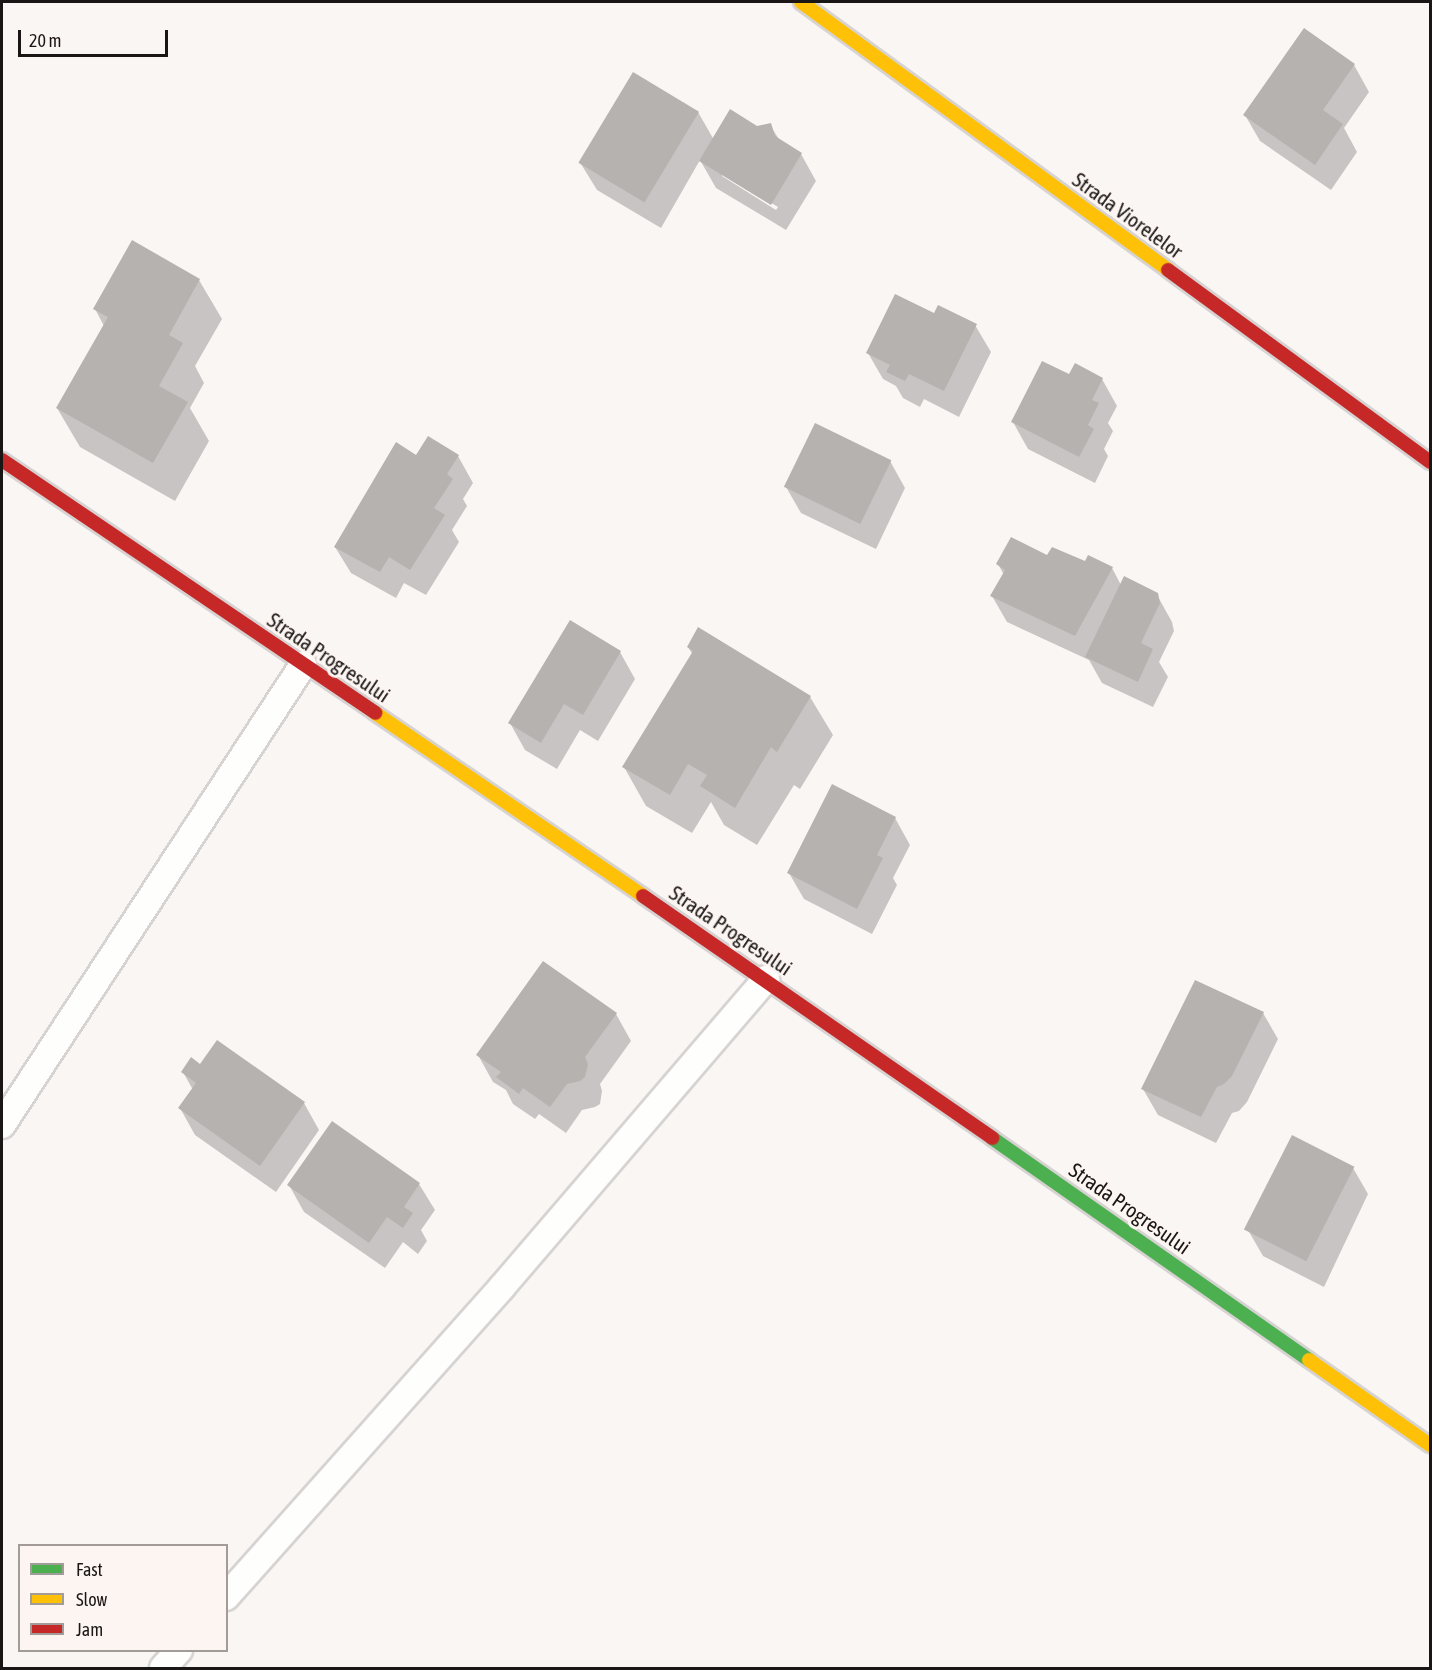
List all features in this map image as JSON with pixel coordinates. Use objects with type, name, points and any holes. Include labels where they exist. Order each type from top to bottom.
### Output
[{"type":"street","name":"Strada Viorelelor","points":[[801,2],[1431,462]]},
{"type":"street","name":"Strada Progresului","points":[[2,460],[766,979],[1431,1445]]},
{"type":"lane","points":[[2,1125],[303,665]]},
{"type":"lane","points":[[228,1595],[502,1287],[766,979]]},
{"type":"lane","points":[[163,1668],[177,1652]]},
{"type":"building","points":[[1304,28],[1355,64],[1323,110],[1343,124],[1315,165],[1243,115]]},
{"type":"building","points":[[633,72],[699,112],[644,203],[578,163]]},
{"type":"building","points":[[730,109],[757,126],[771,123],[775,136],[802,153],[771,205],[699,161]]},
{"type":"building","points":[[132,240],[200,279],[169,335],[183,343],[159,386],[188,402],[153,463],[56,408],[108,317],[93,309]]},
{"type":"building","points":[[895,294],[934,313],[938,305],[977,324],[944,391],[909,374],[905,381],[886,372],[890,365],[866,353]]},
{"type":"building","points":[[1042,361],[1069,374],[1075,363],[1103,378],[1092,400],[1099,403],[1088,425],[1094,429],[1079,457],[1011,422]]},
{"type":"building","points":[[815,423],[891,460],[860,524],[784,487]]},
{"type":"building","points":[[428,436],[459,455],[447,474],[453,479],[434,508],[445,515],[410,570],[389,557],[380,572],[334,547],[396,442],[416,455]]},
{"type":"building","points":[[1011,537],[1047,555],[1052,547],[1085,561],[1088,555],[1113,567],[1075,636],[990,596],[1005,570],[996,564]]},
{"type":"building","points":[[1124,576],[1158,593],[1160,603],[1141,643],[1153,649],[1138,682],[1085,657]]},
{"type":"building","points":[[570,620],[621,651],[583,715],[564,704],[541,743],[508,723]]},
{"type":"building","points":[[698,627],[811,696],[777,752],[771,747],[735,808],[700,786],[707,775],[688,764],[670,795],[622,767],[693,651],[687,647]]},
{"type":"building","points":[[832,784],[896,817],[877,855],[883,858],[857,909],[787,873]]},
{"type":"building","points":[[543,961],[617,1013],[585,1057],[588,1064],[585,1077],[580,1081],[567,1084],[550,1107],[523,1088],[519,1094],[496,1077],[501,1072],[476,1055]]},
{"type":"building","points":[[1195,980],[1264,1012],[1232,1076],[1217,1087],[1201,1117],[1141,1089]]},
{"type":"building","points":[[217,1040],[305,1102],[260,1166],[178,1108],[196,1083],[181,1072],[191,1057],[200,1064]]},
{"type":"building","points":[[332,1121],[420,1183],[404,1207],[413,1213],[403,1228],[387,1217],[369,1243],[287,1185]]},
{"type":"building","points":[[1292,1135],[1354,1167],[1306,1261],[1244,1229]]},
{"type":"traffic: fast","points":[[992,1138],[1309,1360]]},
{"type":"traffic: slow","points":[[801,2],[1168,270]]},
{"type":"traffic: slow","points":[[375,713],[643,896]]},
{"type":"traffic: slow","points":[[1309,1360],[1430,1445]]},
{"type":"traffic: jam","points":[[1168,270],[1430,462]]},
{"type":"traffic: jam","points":[[2,460],[375,713]]},
{"type":"traffic: jam","points":[[643,896],[992,1138]]}]
